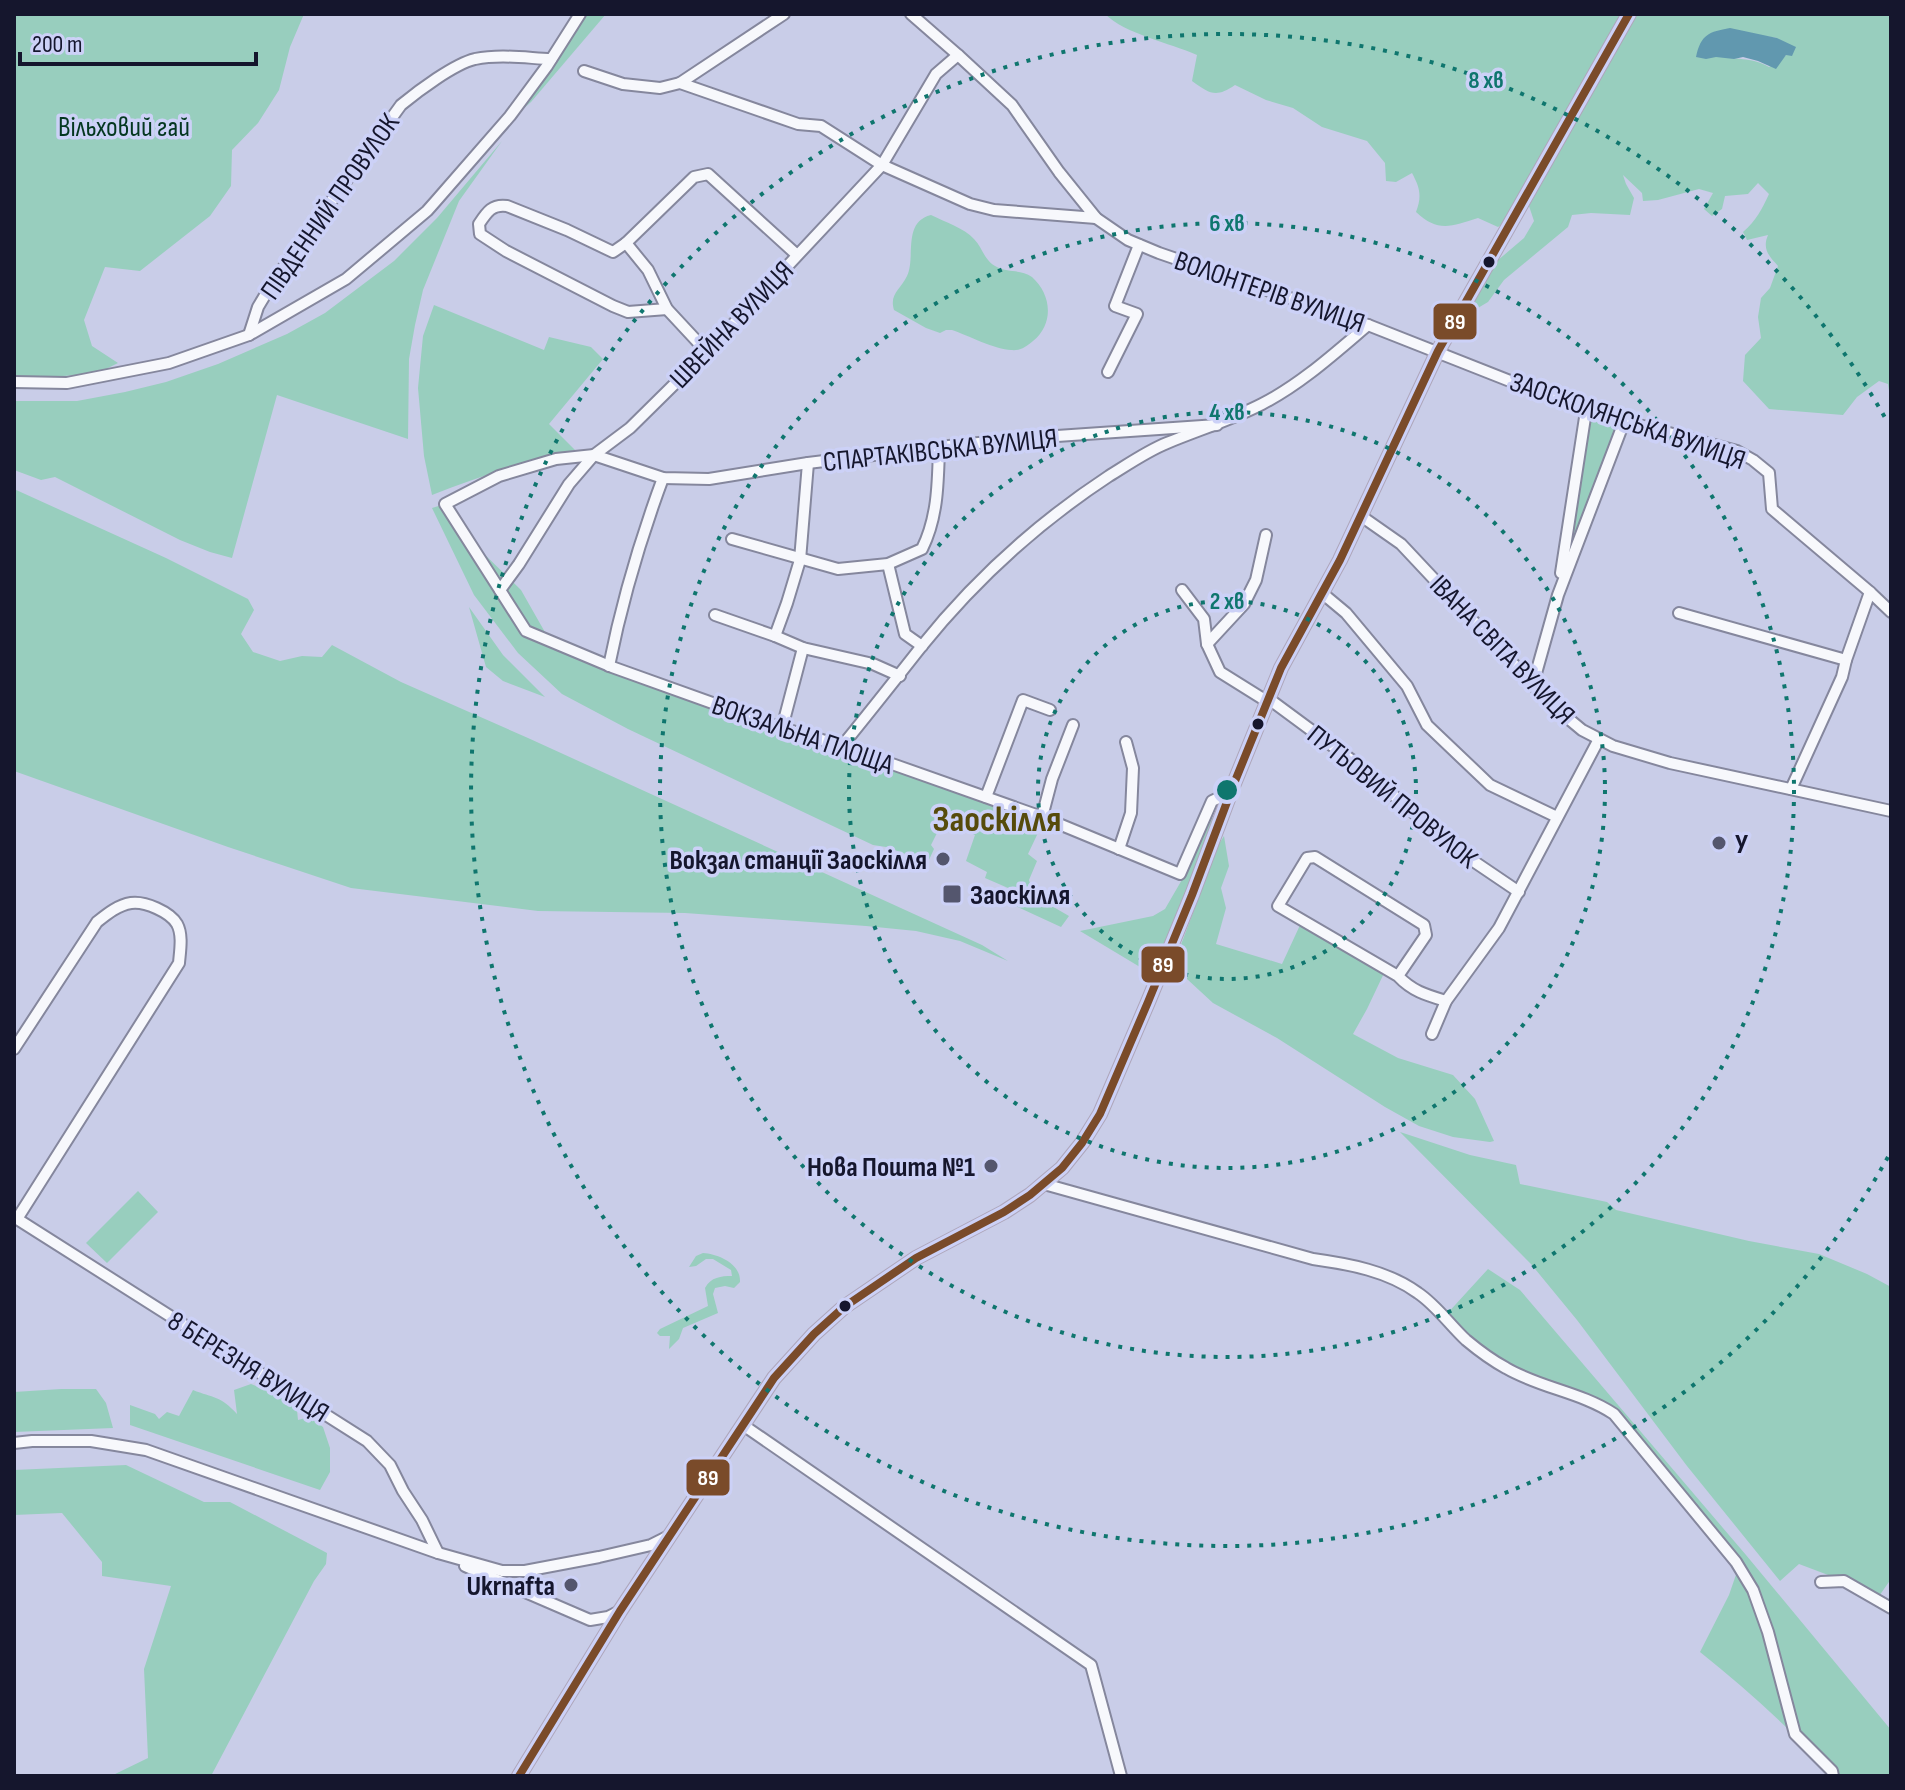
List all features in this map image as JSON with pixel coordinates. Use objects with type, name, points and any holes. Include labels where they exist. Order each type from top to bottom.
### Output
[{"type":"main road","points":[[519,1776],[667,1537],[774,1378],[814,1334],[844,1307],[916,1258],[1030,1195],[1062,1168],[1082,1143],[1100,1114],[1161,972],[1281,668],[1361,516],[1438,351],[1629,14]]},
{"type":"street","points":[[14,382],[67,383],[169,363],[249,335],[346,279],[427,211],[510,116],[580,14]]},
{"type":"street","points":[[584,71],[623,84],[660,88],[680,83],[784,14]]},
{"type":"street","name":"ВОЛОНТЕРІВ ВУЛИЦЯ","points":[[911,14],[1012,105],[1096,218],[1128,240],[1438,351]]},
{"type":"street","name":"ШВЕЙНА ВУЛИЦЯ","points":[[500,590],[569,484],[594,455],[630,428],[707,352],[882,165],[936,74],[958,55]]},
{"type":"street","name":"ПІВДЕННИЙ ПРОВУЛОК","points":[[249,335],[258,307],[273,282],[401,105],[423,87],[472,60],[501,57],[551,59]]},
{"type":"street","points":[[680,83],[798,124],[821,126],[882,165],[970,204],[994,210],[1096,218]]},
{"type":"street","points":[[667,309],[628,312],[613,306],[506,251],[480,234],[479,224],[490,209],[507,206],[613,252],[694,177],[708,174],[797,255]]},
{"type":"street","points":[[626,243],[648,270],[667,309],[707,352]]},
{"type":"street","points":[[1108,372],[1137,314],[1115,306],[1139,245]]},
{"type":"street","points":[[842,746],[922,646],[1000,562],[1051,518],[1110,476],[1164,444],[1265,403],[1322,365],[1368,325]]},
{"type":"street","name":"ЗАОСКОЛЯНСЬКА ВУЛИЦЯ","points":[[1438,351],[1586,411],[1737,451],[1753,460],[1769,473],[1772,509],[1891,612]]},
{"type":"street","points":[[1558,595],[1586,411]]},
{"type":"street","points":[[1533,684],[1558,595],[1624,422]]},
{"type":"street","name":"СПАРТАКІВСЬКА ВУЛИЦЯ","points":[[594,455],[663,478],[709,479],[939,447],[1217,425]]},
{"type":"street","points":[[732,539],[838,569],[888,564],[922,549],[930,533],[937,497],[939,447]]},
{"type":"street","name":"ВОКЗАЛЬНА ПЛОЩА","points":[[594,455],[556,459],[499,476],[445,504],[526,631],[609,666],[1042,817],[1180,874],[1212,801],[1231,792]]},
{"type":"street","points":[[775,636],[800,560],[808,463]]},
{"type":"street","points":[[609,666],[620,610],[663,478]]},
{"type":"street","name":"ІВАНА СВІТА ВУЛИЦЯ","points":[[1361,516],[1401,544],[1552,705],[1582,730],[1613,746],[1670,763],[1891,811]]},
{"type":"street","points":[[1207,644],[1244,604],[1256,580],[1266,535]]},
{"type":"street","points":[[888,564],[905,634],[922,646]]},
{"type":"street","name":"ПУТЬОВИЙ ПРОВУЛОК","points":[[1182,590],[1204,619],[1207,644],[1220,672],[1268,700],[1361,767],[1454,848],[1519,892]]},
{"type":"street","points":[[1791,789],[1842,677],[1870,592]]},
{"type":"street","points":[[1322,593],[1346,613],[1407,686],[1427,725],[1490,785],[1557,817]]},
{"type":"street","points":[[1679,613],[1846,660]]},
{"type":"street","points":[[715,615],[803,648],[873,664],[900,676]]},
{"type":"street","points":[[782,728],[803,648]]},
{"type":"street","points":[[986,797],[1023,700],[1050,710]]},
{"type":"street","points":[[1042,817],[1052,779],[1073,725]]},
{"type":"street","points":[[1432,1034],[1446,1001],[1499,928],[1599,739]]},
{"type":"street","points":[[1119,849],[1131,813],[1133,768],[1126,742]]},
{"type":"street","points":[[1398,976],[1426,935],[1424,925],[1315,857],[1307,858],[1278,906],[1398,976],[1421,994],[1446,1001]]},
{"type":"street","name":"8 БЕРЕЗНЯ ВУЛИЦЯ","points":[[14,1049],[97,922],[112,911],[132,903],[147,904],[177,924],[181,945],[179,963],[15,1218],[367,1441],[390,1465],[438,1553]]},
{"type":"street","points":[[1044,1184],[1313,1259],[1340,1262],[1386,1275],[1421,1294],[1468,1342],[1506,1368],[1525,1378],[1600,1404],[1614,1414],[1736,1562],[1753,1590],[1768,1632],[1795,1734],[1832,1771],[1833,1776]]},
{"type":"street","points":[[743,1425],[1091,1665],[1121,1776]]},
{"type":"street","points":[[14,1443],[91,1441],[146,1450],[438,1553],[502,1571],[525,1571],[651,1545],[667,1537]]},
{"type":"street","points":[[438,1553],[590,1620],[620,1611]]},
{"type":"street","points":[[1821,1582],[1844,1581],[1891,1608]]},
{"type":"green space","name":"Вільховий гай","points":[[14,14],[304,14],[290,47],[279,90],[258,123],[232,150],[231,186],[210,216],[140,271],[105,267],[84,320],[92,346],[118,363],[96,374],[14,377]]},
{"type":"green space","points":[[583,14],[606,14],[531,102],[496,133]]},
{"type":"green space","points":[[1105,14],[1626,14],[1508,220],[1498,227],[1478,218],[1446,226],[1431,223],[1416,212],[1419,192],[1412,173],[1396,182],[1386,181],[1385,163],[1367,141],[1322,127],[1293,108],[1266,100],[1235,85],[1223,92],[1213,93],[1192,81],[1197,55],[1136,33]]},
{"type":"green space","points":[[1636,14],[1891,14],[1891,404],[1888,384],[1879,381],[1857,397],[1843,415],[1769,409],[1743,381],[1745,355],[1761,338],[1758,317],[1761,298],[1770,288],[1778,266],[1766,248],[1768,235],[1747,240],[1743,232],[1752,224],[1769,194],[1758,183],[1748,194],[1725,196],[1722,209],[1712,216],[1704,209],[1713,193],[1699,189],[1643,201],[1642,193],[1623,175],[1634,198],[1630,215],[1572,215],[1568,227],[1504,280],[1488,302],[1466,315],[1497,261],[1524,238],[1534,221],[1529,206]],"holes":[[[1765,36],[1777,38],[1786,55],[1769,67],[1755,61],[1716,55]]]},
{"type":"green space","points":[[502,141],[459,201],[423,290],[409,359],[408,439],[277,395],[232,558],[180,540],[55,477],[41,480],[14,470],[14,401],[77,401],[166,382],[218,364],[287,334],[325,313],[394,261],[437,218]]},
{"type":"green space","points":[[931,215],[970,235],[993,264],[1028,275],[1039,284],[1047,301],[1047,318],[1040,334],[1030,343],[1017,350],[1005,349],[952,330],[940,333],[894,310],[894,296],[905,281],[909,268],[916,225]]},
{"type":"green space","points":[[434,305],[544,350],[549,337],[591,347],[603,359],[549,424],[575,450],[503,470],[432,495],[424,456],[418,388],[423,336]]},
{"type":"green space","points":[[1586,411],[1624,422],[1558,595]]},
{"type":"green space","points":[[14,489],[248,599],[254,610],[241,634],[253,652],[280,661],[302,656],[322,657],[332,645],[401,682],[982,945],[1008,961],[960,941],[916,931],[685,913],[538,911],[351,888],[14,771]]},
{"type":"green space","points":[[445,504],[479,549],[521,590],[550,641],[1045,818],[1028,854],[1037,861],[1029,880],[1031,894],[1069,916],[1061,927],[1009,903],[1015,891],[985,878],[987,872],[966,861],[975,835],[943,821],[931,845],[934,849],[928,862],[873,845],[628,729],[562,694],[518,653],[474,595],[432,508]]},
{"type":"green space","points":[[469,607],[503,655],[545,697],[503,681],[486,667]]},
{"type":"green space","points":[[1217,815],[1155,976],[1080,931],[1153,916],[1165,909],[1212,818]]},
{"type":"green space","points":[[1224,836],[1229,866],[1221,888],[1226,908],[1216,944],[1282,964],[1301,923],[1386,969],[1353,1034],[1398,1058],[1453,1075],[1475,1099],[1494,1141],[1453,1137],[1419,1126],[1277,1038],[1213,1003],[1187,979],[1177,982],[1171,971]]},
{"type":"green space","points":[[1400,1132],[1470,1155],[1516,1165],[1520,1184],[1607,1202],[1616,1210],[1819,1254],[1891,1287],[1891,1579],[1877,1599],[1844,1581],[1799,1564],[1780,1581],[1531,1264]]},
{"type":"green space","points":[[138,1191],[158,1212],[107,1263],[86,1243]]},
{"type":"green space","points":[[703,1253],[728,1261],[737,1270],[740,1282],[734,1288],[715,1288],[713,1294],[718,1313],[683,1328],[679,1339],[669,1349],[670,1336],[660,1336],[657,1333],[660,1329],[708,1306],[707,1284],[717,1278],[732,1276],[731,1270],[713,1259],[689,1267],[696,1256]]},
{"type":"green space","points":[[1488,1269],[1520,1290],[1891,1730],[1891,1776],[1835,1776],[1770,1712],[1700,1652],[1729,1595],[1739,1566],[1614,1414],[1507,1369],[1445,1316]]},
{"type":"green space","points":[[251,1384],[278,1395],[297,1410],[298,1420],[309,1417],[323,1427],[330,1448],[330,1472],[320,1490],[130,1425],[130,1405],[155,1414],[159,1419],[167,1412],[179,1416],[193,1390],[221,1401],[237,1414],[234,1390]]},
{"type":"green space","points":[[96,1389],[106,1403],[113,1428],[14,1432],[14,1392]]},
{"type":"green space","points":[[126,1465],[204,1502],[230,1502],[327,1553],[326,1564],[314,1581],[211,1776],[111,1776],[148,1758],[144,1669],[171,1586],[102,1576],[102,1562],[62,1513],[14,1515],[14,1470]]},
{"type":"water","points":[[1730,28],[1777,38],[1796,47],[1792,56],[1786,55],[1776,69],[1743,57],[1696,57],[1700,43],[1707,35]]},
{"type":"transit line","name":"89","points":[[519,1776],[620,1611],[774,1378],[814,1334],[844,1307],[916,1258],[1030,1195],[1062,1168],[1082,1143],[1100,1114],[1148,1002],[1281,668],[1340,560],[1438,351],[1629,14]]},
{"type":"place","name":"У","points":[[1719,843]]},
{"type":"place","name":"Вокзал станції Заоскілля","points":[[943,859]]},
{"type":"place","name":"Заоскiлля","points":[[952,894]]},
{"type":"place","name":"Нова Пошта №1","points":[[991,1166]]},
{"type":"place","name":"Ukrnafta","points":[[571,1585]]},
{"type":"district","name":"Заоскiлля","points":[[997,818]]}]
